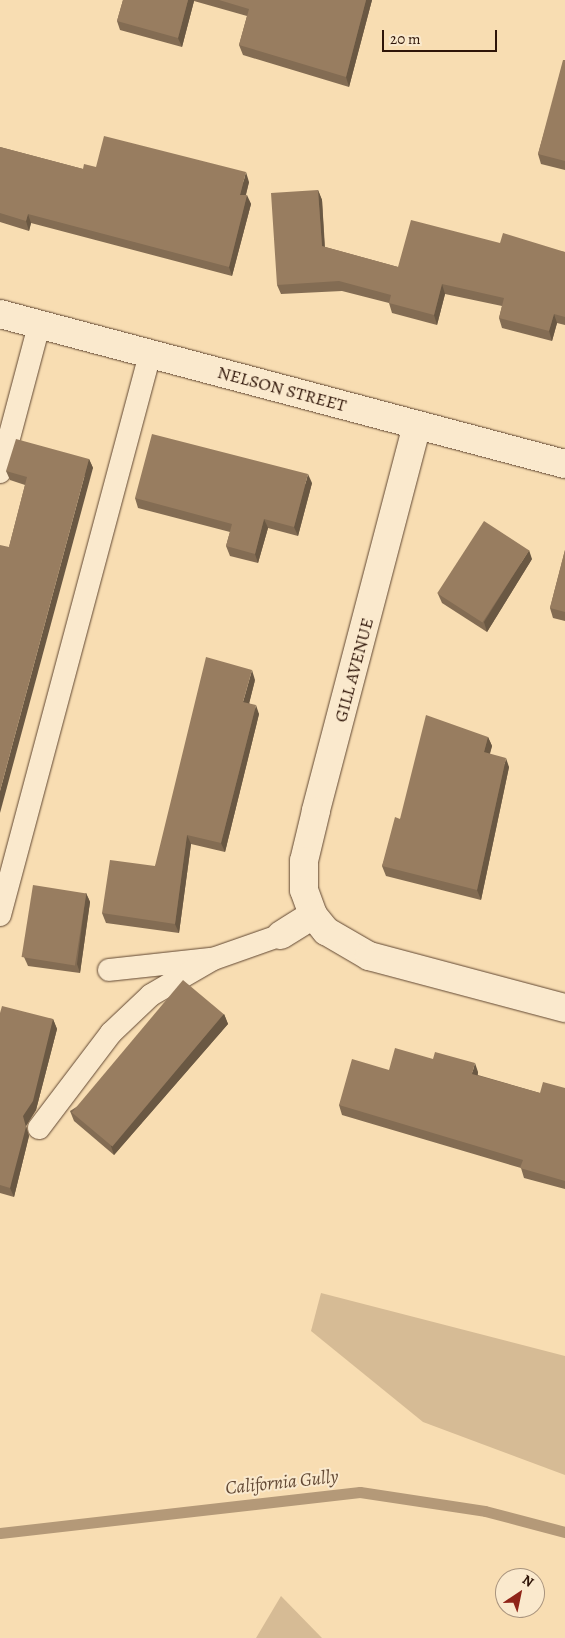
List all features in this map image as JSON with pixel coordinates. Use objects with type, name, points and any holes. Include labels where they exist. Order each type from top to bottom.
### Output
[{"type":"street","name":"NELSON STREET","points":[[0,314],[565,464]]},
{"type":"street","name":"GILL AVENUE","points":[[416,425],[304,861],[304,890],[313,915],[326,931],[369,956],[565,1008]]},
{"type":"street","points":[[281,935],[313,915]]},
{"type":"lane","points":[[0,472],[39,324]]},
{"type":"lane","points":[[0,915],[150,354]]},
{"type":"lane","points":[[39,1128],[111,1033],[151,995],[213,959],[281,935]]},
{"type":"lane","points":[[109,970],[174,960],[213,959]]},
{"type":"shaded area","points":[[321,1293],[565,1356],[565,1475],[423,1422],[311,1331]]},
{"type":"shaded area","points":[[281,1596],[322,1638],[256,1638]]},
{"type":"building","points":[[123,0],[188,0],[178,38],[117,21]]},
{"type":"building","points":[[219,0],[366,0],[346,77],[239,45],[249,9]]},
{"type":"building","points":[[563,60],[565,60],[565,161],[538,154]]},
{"type":"building","points":[[104,136],[246,172],[240,195],[247,195],[229,267],[28,214],[26,221],[0,213],[0,147],[83,169],[84,164],[96,167]]},
{"type":"building","points":[[318,190],[322,246],[398,267],[411,220],[500,243],[503,233],[565,252],[565,317],[554,314],[549,331],[499,318],[504,298],[442,284],[434,315],[389,303],[391,295],[339,281],[277,285],[271,193]]},
{"type":"building","points":[[152,434],[308,474],[294,527],[264,519],[255,554],[226,546],[232,524],[135,498]]},
{"type":"building","points":[[16,439],[89,459],[0,791],[0,545],[9,547],[27,477],[6,471]]},
{"type":"building","points":[[484,521],[529,550],[482,623],[437,593]]},
{"type":"building","points":[[565,550],[565,612],[550,608]]},
{"type":"building","points":[[206,657],[252,670],[243,702],[256,705],[221,843],[187,835],[175,924],[102,913],[110,860],[155,866]]},
{"type":"building","points":[[426,715],[488,737],[484,752],[506,758],[477,890],[382,866],[395,817],[400,819]]},
{"type":"building","points":[[33,885],[86,893],[75,966],[22,957]]},
{"type":"building","points":[[183,980],[224,1014],[112,1147],[72,1113]]},
{"type":"building","points":[[2,1006],[53,1019],[33,1101],[23,1116],[26,1127],[10,1188],[0,1185],[0,1013]]},
{"type":"building","points":[[395,1048],[433,1059],[435,1052],[475,1063],[472,1074],[540,1093],[543,1082],[565,1088],[565,1181],[520,1168],[523,1160],[339,1105],[352,1059],[389,1070]]},
{"type":"waterway","name":"California Gully","points":[[0,1533],[360,1492],[485,1511],[565,1532]]}]
